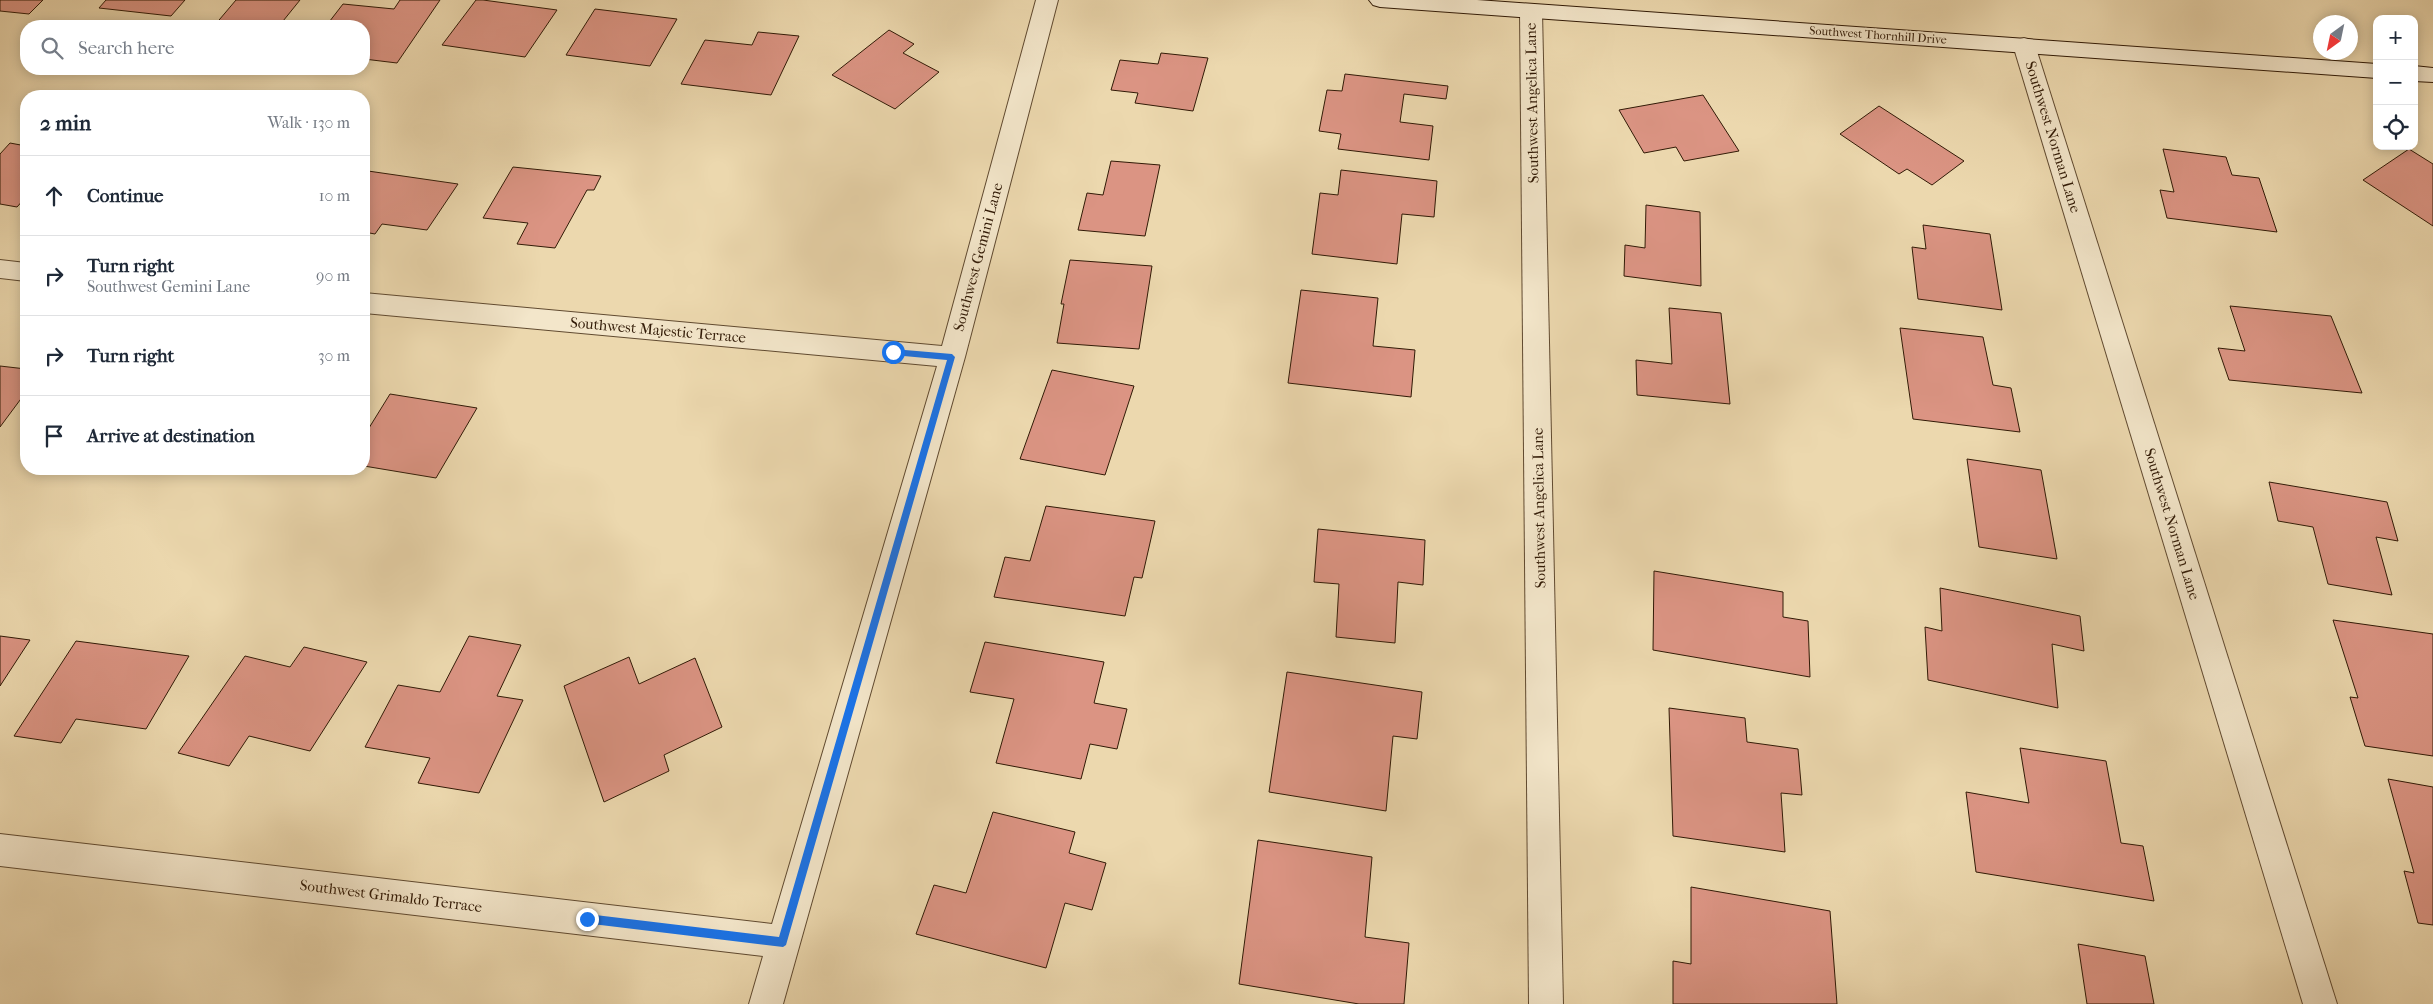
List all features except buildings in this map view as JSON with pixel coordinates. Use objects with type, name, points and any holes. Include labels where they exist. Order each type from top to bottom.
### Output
[{"type":"street","name":"Southwest Gemini Lane","points":[[766,1004],[952,357],[1047,0]]},
{"type":"street","name":"Southwest Thornhill Drive","points":[[1380,0],[2373,70]]},
{"type":"street","name":"Southwest Angelica Lane","points":[[1531,11],[1546,1004]]},
{"type":"street","name":"Southwest Norman Lane","points":[[2024,44],[2320,1004]]},
{"type":"street","points":[[2418,73],[2433,75]]},
{"type":"street","points":[[0,269],[20,271]]},
{"type":"street","name":"Southwest Majestic Terrace","points":[[370,304],[952,357]]},
{"type":"street","name":"Southwest Grimaldo Terrace","points":[[0,850],[783,942]]},
{"type":"route","points":[[587,919],[783,942],[952,357],[893,352]]}]
